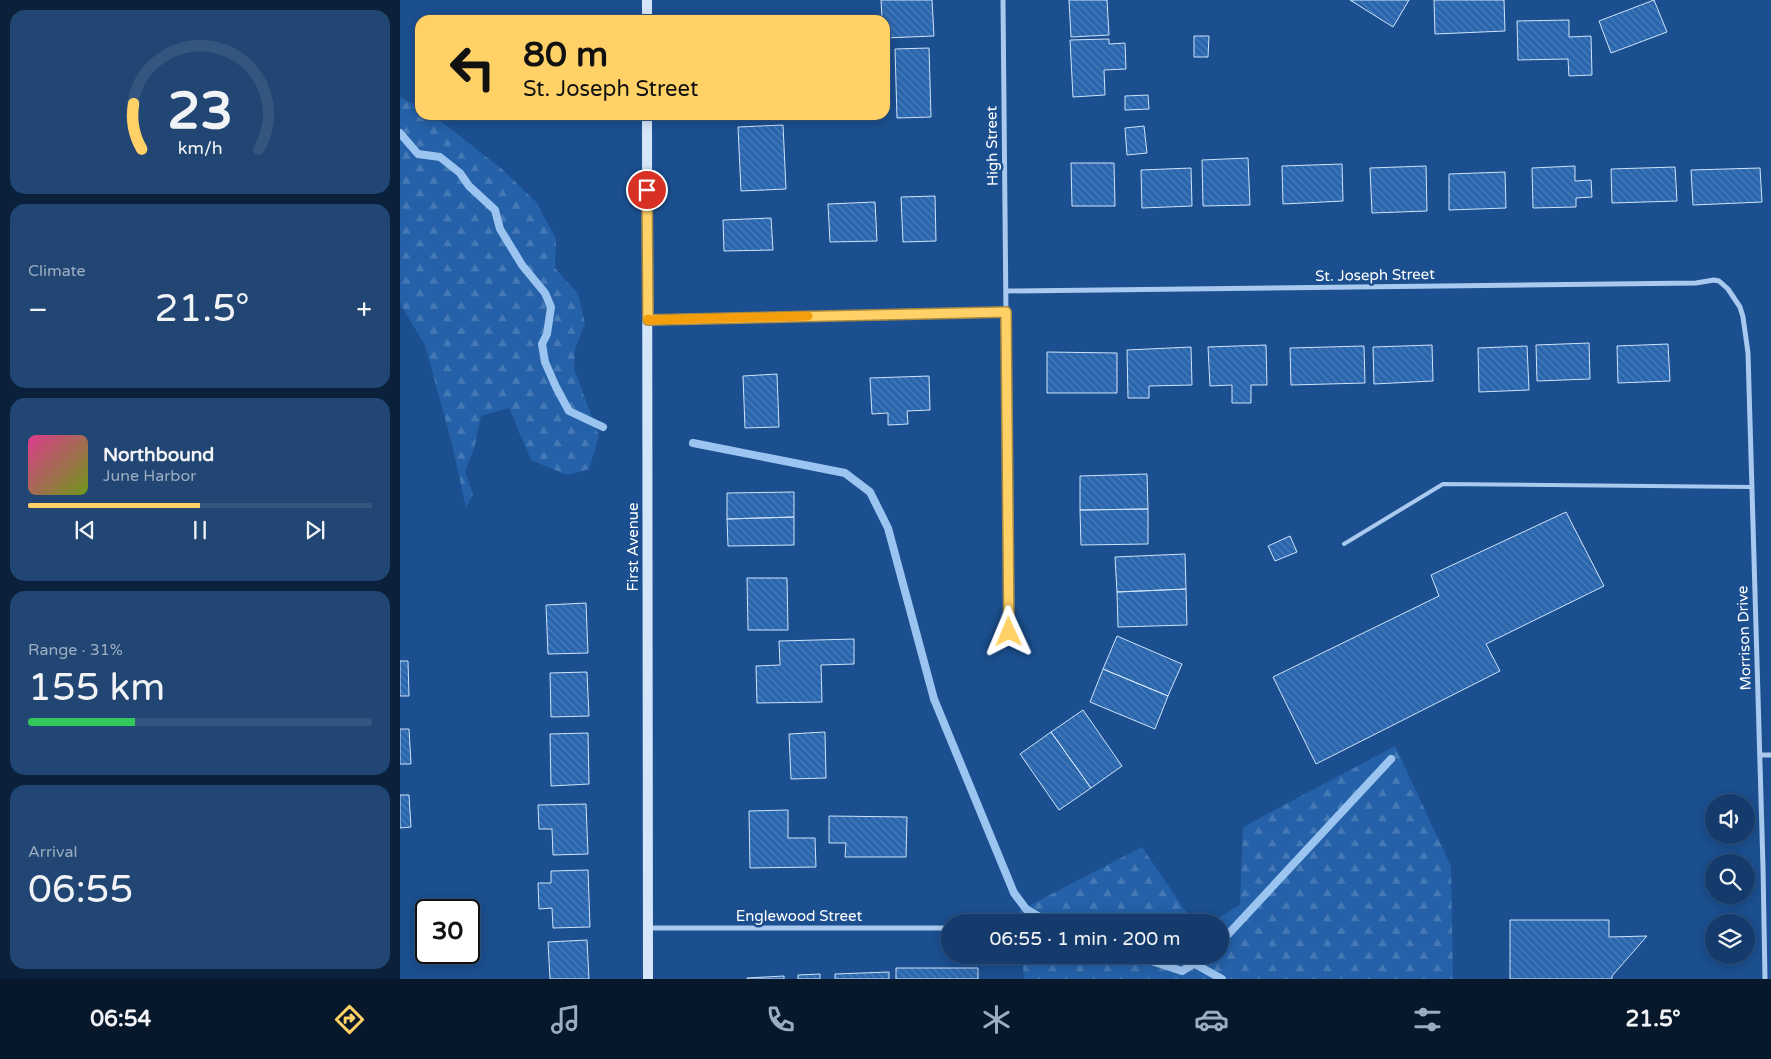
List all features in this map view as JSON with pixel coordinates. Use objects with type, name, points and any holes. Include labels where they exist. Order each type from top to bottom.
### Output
[{"type":"main road","points":[[646,0],[647,15]]},
{"type":"main road","name":"First Avenue","points":[[647,120],[648,979]]},
{"type":"street","name":"High Street","points":[[1003,0],[1009,632]]},
{"type":"street","name":"St. Joseph Street","points":[[1006,291],[1696,283],[1714,280],[1724,285],[1735,300]]},
{"type":"street","name":"Morrison Drive","points":[[1735,300],[1743,317],[1747,334],[1765,979]]},
{"type":"street","points":[[648,320],[1006,312]]},
{"type":"street","points":[[1760,755],[1771,754]]},
{"type":"street","name":"Englewood Street","points":[[648,928],[941,928]]},
{"type":"lane","points":[[1344,544],[1443,484],[1752,487]]},
{"type":"green space","points":[[400,97],[415,104],[415,120],[439,120],[503,170],[537,203],[556,239],[555,268],[578,294],[585,324],[575,349],[574,369],[599,436],[589,469],[567,475],[531,460],[509,408],[481,416],[474,449],[465,471],[473,494],[466,508],[452,444],[425,345],[400,304]]},
{"type":"green space","points":[[1395,746],[1451,866],[1453,979],[1024,979],[1023,964],[1229,964],[1229,914],[1225,914],[1240,905],[1243,827]]},
{"type":"green space","points":[[1142,847],[1188,914],[1019,914],[1019,911]]},
{"type":"building","points":[[881,0],[932,0],[934,36],[890,38],[890,15],[882,15]]},
{"type":"building","points":[[1069,0],[1107,0],[1109,35],[1071,37]]},
{"type":"building","points":[[1350,0],[1409,0],[1393,27]]},
{"type":"building","points":[[1434,0],[1504,0],[1505,31],[1435,34]]},
{"type":"building","points":[[1654,0],[1667,32],[1611,53],[1599,21]]},
{"type":"building","points":[[1569,20],[1569,37],[1591,36],[1592,75],[1569,76],[1568,59],[1518,60],[1517,21]]},
{"type":"building","points":[[1194,36],[1209,36],[1208,57],[1194,57]]},
{"type":"building","points":[[1109,39],[1109,44],[1125,43],[1126,69],[1104,70],[1105,95],[1073,97],[1070,40]]},
{"type":"building","points":[[929,48],[931,117],[897,118],[895,49]]},
{"type":"building","points":[[1148,95],[1149,109],[1125,110],[1125,96]]},
{"type":"building","points":[[783,125],[786,189],[741,191],[738,127]]},
{"type":"building","points":[[1144,126],[1147,153],[1127,155],[1125,128]]},
{"type":"building","points":[[1248,158],[1250,205],[1203,206],[1202,160]]},
{"type":"building","points":[[1071,163],[1114,163],[1115,206],[1072,206]]},
{"type":"building","points":[[1342,164],[1343,201],[1283,204],[1282,166]]},
{"type":"building","points":[[1426,166],[1427,211],[1372,213],[1370,168]]},
{"type":"building","points":[[1575,166],[1575,181],[1591,180],[1592,197],[1576,198],[1576,207],[1533,208],[1532,168]]},
{"type":"building","points":[[1675,167],[1677,201],[1612,203],[1611,169]]},
{"type":"building","points":[[1191,168],[1192,206],[1142,208],[1141,170]]},
{"type":"building","points":[[1760,168],[1762,202],[1693,205],[1691,170]]},
{"type":"building","points":[[1505,172],[1506,208],[1449,210],[1449,174]]},
{"type":"building","points":[[935,196],[936,241],[903,242],[901,197]]},
{"type":"building","points":[[875,202],[877,241],[830,242],[828,204]]},
{"type":"building","points":[[771,218],[773,250],[724,251],[723,220]]},
{"type":"building","points":[[1589,343],[1590,379],[1537,381],[1536,345]]},
{"type":"building","points":[[1668,344],[1670,381],[1618,383],[1617,346]]},
{"type":"building","points":[[1266,345],[1267,385],[1251,385],[1251,403],[1232,403],[1232,385],[1210,386],[1208,347]]},
{"type":"building","points":[[1432,345],[1433,381],[1374,384],[1373,347]]},
{"type":"building","points":[[1364,346],[1365,383],[1291,385],[1290,348]]},
{"type":"building","points":[[1527,346],[1529,390],[1479,392],[1478,348]]},
{"type":"building","points":[[1191,347],[1192,385],[1149,386],[1149,398],[1128,398],[1127,350]]},
{"type":"building","points":[[1047,352],[1117,353],[1117,393],[1047,393]]},
{"type":"building","points":[[777,374],[779,427],[745,428],[743,376]]},
{"type":"building","points":[[929,376],[930,410],[907,411],[908,424],[888,425],[888,413],[872,414],[870,378]]},
{"type":"building","points":[[1147,474],[1148,509],[1080,510],[1080,476]]},
{"type":"building","points":[[794,492],[794,517],[727,519],[727,493]]},
{"type":"building","points":[[1148,509],[1148,544],[1081,545],[1080,510]]},
{"type":"building","points":[[1566,512],[1604,586],[1486,644],[1500,671],[1316,764],[1273,677],[1439,596],[1431,575]]},
{"type":"building","points":[[794,517],[794,545],[728,546],[727,519]]},
{"type":"building","points":[[1290,536],[1297,552],[1275,561],[1268,546]]},
{"type":"building","points":[[1185,554],[1186,589],[1117,592],[1115,557]]},
{"type":"building","points":[[747,578],[787,578],[788,630],[748,630]]},
{"type":"building","points":[[1186,589],[1187,625],[1118,627],[1117,592]]},
{"type":"building","points":[[586,603],[588,653],[548,654],[546,605]]},
{"type":"building","points":[[1117,636],[1182,664],[1168,696],[1103,669]]},
{"type":"building","points":[[854,639],[854,664],[821,665],[822,702],[757,703],[756,666],[780,665],[779,641]]},
{"type":"building","points":[[400,661],[408,661],[409,696],[400,696]]},
{"type":"building","points":[[1103,669],[1168,696],[1155,729],[1090,702]]},
{"type":"building","points":[[587,672],[589,716],[551,717],[550,673]]},
{"type":"building","points":[[1083,710],[1122,766],[1091,788],[1051,732]]},
{"type":"building","points":[[400,729],[409,729],[411,764],[400,764]]},
{"type":"building","points":[[825,732],[826,778],[791,779],[789,734]]},
{"type":"building","points":[[1051,732],[1091,788],[1059,810],[1020,754]]},
{"type":"building","points":[[588,733],[589,784],[551,786],[550,734]]},
{"type":"building","points":[[400,795],[409,795],[411,827],[400,828]]},
{"type":"building","points":[[586,804],[588,854],[553,855],[552,829],[539,829],[538,805]]},
{"type":"building","points":[[788,810],[788,838],[815,838],[816,867],[750,868],[749,811]]},
{"type":"building","points":[[829,816],[907,817],[906,857],[845,857],[846,843],[829,843]]},
{"type":"building","points":[[588,870],[590,927],[553,928],[552,908],[539,909],[538,883],[551,883],[551,871]]},
{"type":"building","points":[[1510,920],[1609,920],[1609,937],[1647,936],[1612,976],[1612,979],[1510,979]]},
{"type":"building","points":[[587,940],[589,979],[550,979],[548,942]]},
{"type":"building","points":[[896,968],[978,968],[978,979],[896,979]]},
{"type":"building","points":[[889,972],[889,979],[835,979],[835,974]]},
{"type":"building","points":[[820,974],[820,979],[798,979],[798,975]]},
{"type":"building","points":[[784,976],[784,979],[747,979],[747,978]]},
{"type":"waterway","points":[[400,133],[418,154],[440,157],[460,173],[469,186],[495,210],[500,229],[522,265],[545,293],[551,307],[547,334],[542,344],[545,362],[556,387],[569,411],[603,427]]},
{"type":"waterway","points":[[693,443],[845,473],[870,492],[888,528],[934,699],[1014,893],[1026,909],[1034,914]]},
{"type":"waterway","points":[[1229,933],[1391,759]]},
{"type":"waterway","points":[[1161,964],[1182,971],[1193,964]]},
{"type":"waterway","points":[[1195,964],[1222,979]]},
{"type":"slow traffic","points":[[648,319],[808,316]]},
{"type":"route","points":[[647,190],[648,320],[1006,312],[1009,632]]}]
